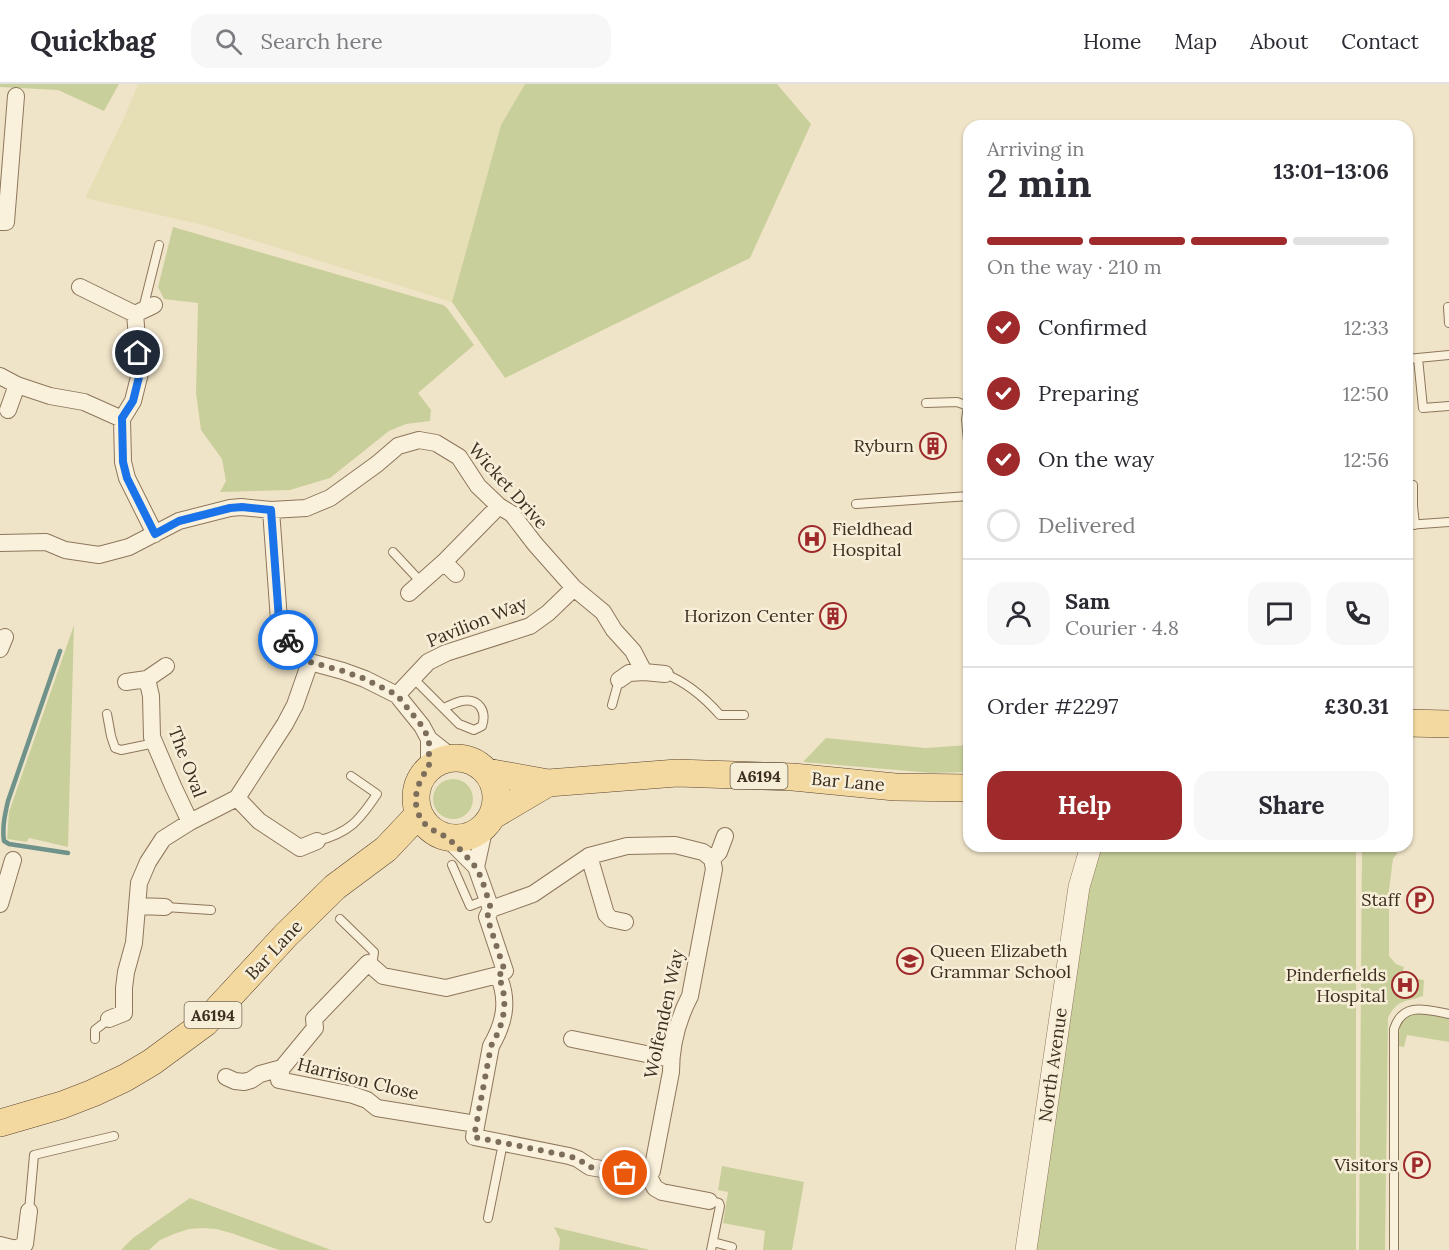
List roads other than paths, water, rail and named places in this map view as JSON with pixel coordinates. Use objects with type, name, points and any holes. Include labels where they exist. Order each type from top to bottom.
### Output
[{"type":"main road","points":[[1413,723],[1449,724]]},
{"type":"main road","name":"A6194","points":[[441,763],[463,758],[473,761],[487,772]]},
{"type":"main road","points":[[441,763],[422,777],[417,788],[416,801],[419,814],[427,826],[442,835]]},
{"type":"main road","points":[[487,772],[496,794],[495,806],[488,821]]},
{"type":"main road","name":"Bar Lane","points":[[487,772],[548,783],[676,773],[793,777],[895,787],[963,788]]},
{"type":"main road","name":"Bar Lane","points":[[488,821],[548,783]]},
{"type":"main road","name":"Bar Lane","points":[[0,1123],[62,1105],[125,1078],[152,1062],[205,1023],[286,935],[335,887],[386,849],[419,814]]},
{"type":"main road","name":"A6194","points":[[442,835],[454,838],[465,837],[476,832],[488,821]]},
{"type":"main road","name":"Bar Lane","points":[[386,849],[442,835]]},
{"type":"street","points":[[3,222],[16,96]]},
{"type":"street","points":[[80,287],[144,310],[140,373],[133,401],[122,418],[123,462],[127,478],[155,534]]},
{"type":"street","points":[[0,376],[17,386],[50,396],[84,402],[122,418]]},
{"type":"street","points":[[8,410],[17,386]]},
{"type":"street","name":"Wicket Drive","points":[[0,543],[46,542],[65,550],[99,555],[129,548],[179,521],[230,508],[271,510],[306,508],[330,498],[362,476],[398,446],[419,440],[436,442],[459,457],[478,486],[499,506],[512,514],[574,588],[603,612],[614,630],[633,651],[644,672]]},
{"type":"street","points":[[415,588],[499,506]]},
{"type":"street","points":[[271,510],[279,620],[288,640],[298,653],[310,662],[365,679],[397,695],[422,726],[441,763]]},
{"type":"street","points":[[444,562],[456,574]]},
{"type":"street","name":"Pavilion Way","points":[[397,695],[428,662],[446,652],[530,626],[548,613],[574,588]]},
{"type":"street","points":[[109,1019],[124,1013],[124,988],[134,943],[139,883],[148,862],[163,839],[237,798],[285,724],[295,705],[310,662]]},
{"type":"street","points":[[126,682],[147,679],[166,666]]},
{"type":"street","points":[[619,680],[629,672],[665,674]]},
{"type":"street","name":"The Oval","points":[[147,679],[151,696],[155,743],[190,822]]},
{"type":"street","points":[[429,739],[441,763]]},
{"type":"street","points":[[237,798],[259,821],[300,848],[316,841]]},
{"type":"street","points":[[476,867],[488,821]]},
{"type":"street","points":[[372,967],[384,976],[446,988],[505,972],[487,917],[489,904],[476,867],[442,835]]},
{"type":"street","name":"Wolfenden Way","points":[[648,1175],[652,1171],[671,1072],[671,1059],[682,1011],[690,996],[714,869],[712,859],[719,852],[725,836]]},
{"type":"street","points":[[489,904],[533,894],[589,856],[627,846],[675,845],[703,852],[712,859]]},
{"type":"street","name":"North Avenue","points":[[1026,1250],[1079,887],[1089,852]]},
{"type":"street","points":[[589,856],[606,914],[611,919],[625,922]]},
{"type":"street","points":[[0,904],[13,860]]},
{"type":"street","points":[[137,906],[165,907]]},
{"type":"street","name":"Harrison Close","points":[[372,967],[368,963],[314,1019],[315,1028],[282,1068],[279,1080],[353,1095],[367,1100],[378,1108],[476,1124]]},
{"type":"street","points":[[498,975],[503,986],[506,1012],[491,1046],[474,1137],[578,1159],[590,1167],[642,1176],[648,1175],[655,1188],[662,1192],[709,1201]]},
{"type":"street","points":[[572,1040],[671,1059]]},
{"type":"street","name":"Harrison Close","points":[[226,1077],[244,1082],[260,1074],[282,1068]]},
{"type":"street","points":[[0,1245],[16,1249],[25,1244],[29,1211]]},
{"type":"lane","points":[[144,310],[159,245]]},
{"type":"lane","points":[[1448,307],[1449,323]]},
{"type":"lane","points":[[1413,358],[1449,355]]},
{"type":"lane","points":[[1418,358],[1423,408],[1449,406]]},
{"type":"lane","points":[[927,403],[951,401],[963,404]]},
{"type":"lane","points":[[1413,485],[1413,506]]},
{"type":"lane","points":[[856,504],[963,496]]},
{"type":"lane","points":[[1413,525],[1449,522]]},
{"type":"lane","points":[[393,552],[415,588]]},
{"type":"lane","points":[[665,674],[679,679],[710,703],[720,715],[744,715]]},
{"type":"lane","points":[[413,678],[443,708],[459,724],[474,730],[482,726],[485,718],[481,706],[468,701],[461,701],[443,708]]},
{"type":"lane","points":[[612,705],[619,680]]},
{"type":"lane","points":[[107,714],[116,748],[121,750],[155,743]]},
{"type":"lane","points":[[316,841],[340,834],[353,824],[377,794],[351,776]]},
{"type":"lane","points":[[452,865],[470,906],[489,904]]},
{"type":"lane","points":[[165,907],[211,910]]},
{"type":"lane","points":[[340,919],[375,952],[372,967]]},
{"type":"lane","points":[[1394,1250],[1394,1029],[1403,1013],[1416,1008],[1449,1014]]},
{"type":"lane","points":[[95,1039],[95,1030],[109,1019]]},
{"type":"lane","points":[[29,1211],[34,1155],[114,1136]]},
{"type":"lane","points":[[488,1218],[503,1143]]},
{"type":"lane","points":[[709,1201],[719,1203],[720,1206],[712,1246],[732,1246]]},
{"type":"waterway","points":[[60,651],[8,801],[3,836],[4,841],[9,844],[68,853]]},
{"type":"place","name":"Ryburn","points":[[933,446]]},
{"type":"place","name":"Fieldhead Hospital","points":[[812,539]]},
{"type":"place","name":"Horizon Center","points":[[833,616]]},
{"type":"place","name":"Staff","points":[[1420,900]]},
{"type":"place","name":"Queen Elizabeth Grammar School","points":[[910,961]]},
{"type":"place","name":"Pinderfields Hospital","points":[[1405,985]]},
{"type":"place","name":"Visitors","points":[[1417,1165]]}]
